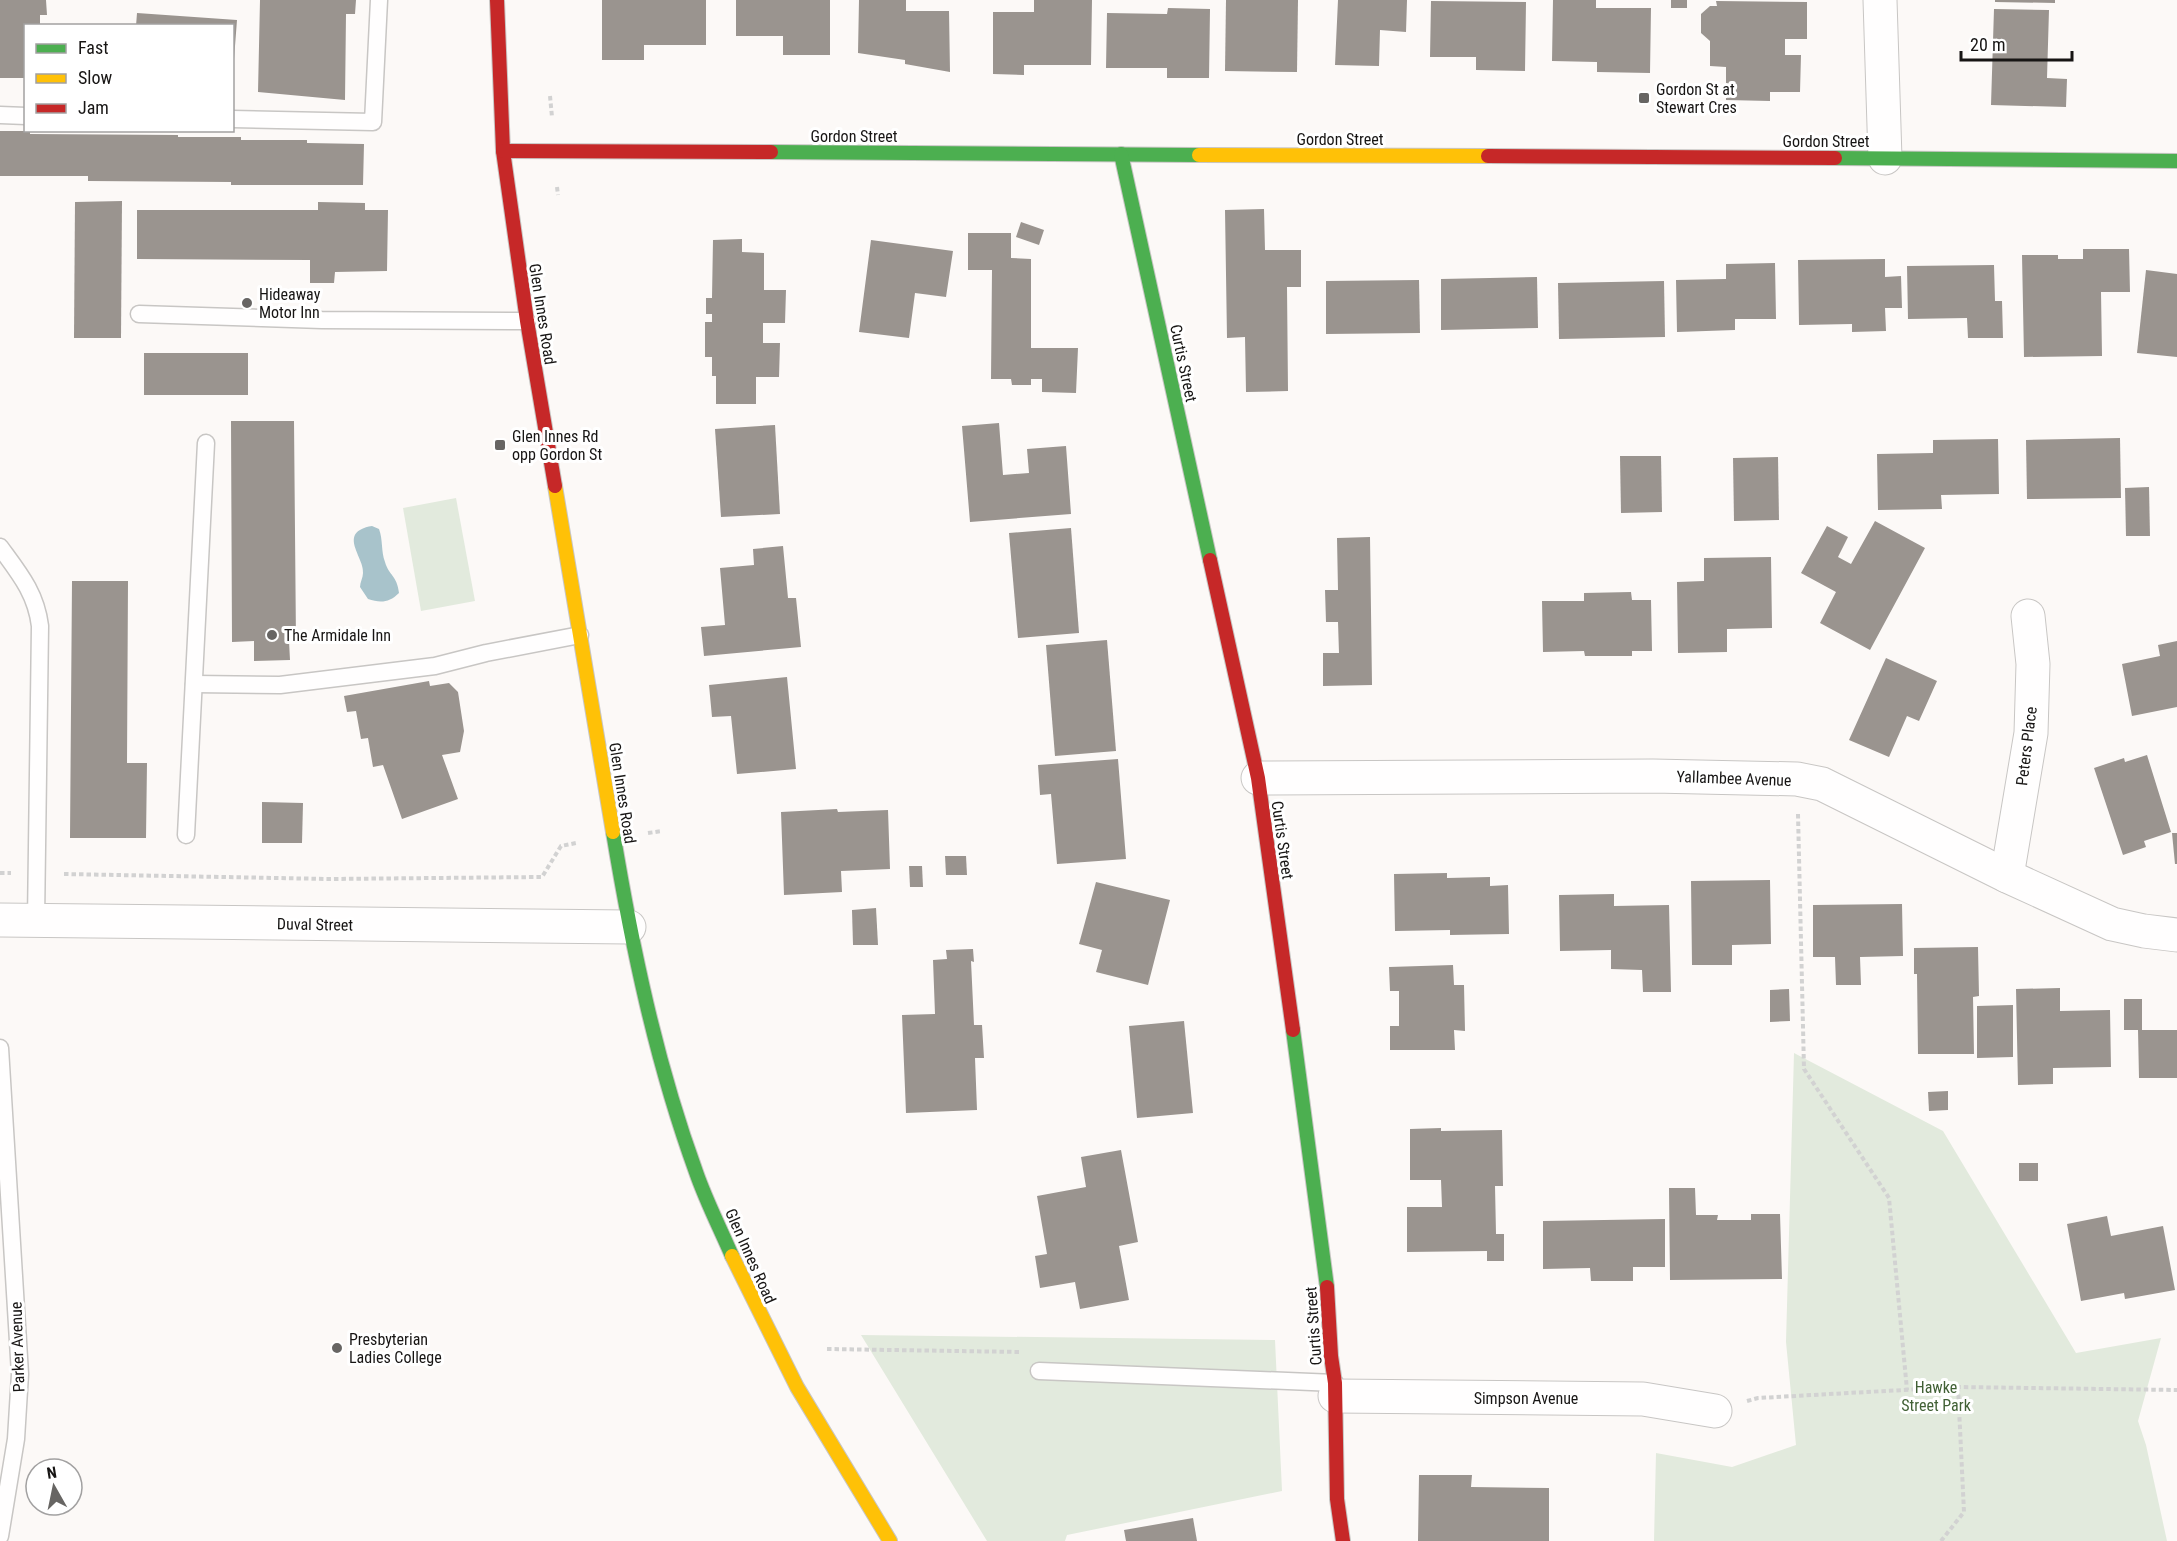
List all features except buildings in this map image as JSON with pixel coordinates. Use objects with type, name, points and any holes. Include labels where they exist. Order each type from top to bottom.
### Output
[{"type":"street","name":"Glen Innes Road","points":[[497,0],[503,151],[527,321],[629,927],[659,1054],[701,1184],[742,1280],[797,1387],[890,1541]]},
{"type":"street","points":[[1880,0],[1885,158]]},
{"type":"street","name":"Gordon Street","points":[[503,151],[2177,161]]},
{"type":"street","name":"Curtis Street","points":[[1121,154],[1258,778],[1326,1272],[1330,1356],[1335,1390],[1337,1499],[1343,1541]]},
{"type":"street","name":"Peters Place","points":[[2007,876],[2031,733],[2033,664],[2028,616]]},
{"type":"street","name":"Yallambee Avenue","points":[[1258,778],[1653,776],[1797,779],[1822,784],[2007,876],[2112,924],[2177,935]]},
{"type":"street","name":"Duval Street","points":[[0,920],[629,927]]},
{"type":"street","name":"Simpson Avenue","points":[[1335,1390],[1643,1399],[1715,1411]]},
{"type":"lane","points":[[234,119],[373,122],[379,0]]},
{"type":"lane","points":[[490,0],[497,0]]},
{"type":"lane","points":[[0,115],[24,116]]},
{"type":"lane","points":[[139,314],[322,320],[527,321]]},
{"type":"lane","points":[[186,836],[206,443]]},
{"type":"lane","points":[[0,547],[19,573],[38,609],[40,626],[36,921]]},
{"type":"lane","points":[[194,684],[280,685],[435,666],[486,653],[579,635]]},
{"type":"lane","name":"Parker Avenue","points":[[0,1048],[20,1374],[16,1439],[0,1536]]},
{"type":"lane","points":[[1039,1371],[1335,1390]]},
{"type":"path","points":[[1798,809],[1804,1069],[1889,1198],[1907,1390]]},
{"type":"path","points":[[647,833],[662,831]]},
{"type":"path","points":[[0,873],[329,879],[542,877],[561,846],[576,843]]},
{"type":"path","points":[[1941,1541],[1964,1512],[1958,1387]]},
{"type":"path","points":[[1758,1398],[1958,1387],[2177,1390]]},
{"type":"green space","points":[[456,498],[475,601],[421,611],[403,508]]},
{"type":"green space","name":"Hawke Street Park","points":[[1794,1053],[1943,1131],[2076,1353],[2161,1338],[2138,1421],[2146,1445],[2167,1541],[1654,1541],[1656,1453],[1732,1467],[1796,1445],[1786,1342]]},
{"type":"green space","points":[[861,1335],[1275,1340],[1282,1491],[1067,1535],[1065,1541],[987,1541]]},
{"type":"water","points":[[372,526],[379,529],[384,558],[397,583],[399,593],[392,599],[384,601],[368,599],[360,587],[362,567],[354,540],[361,529]]},
{"type":"traffic: fast","points":[[771,152],[1199,155]]},
{"type":"traffic: fast","points":[[1121,154],[1210,560]]},
{"type":"traffic: fast","points":[[1835,158],[2177,161]]},
{"type":"traffic: fast","points":[[613,832],[637,961],[669,1089],[700,1183],[732,1256]]},
{"type":"traffic: fast","points":[[1293,1030],[1327,1287]]},
{"type":"traffic: slow","points":[[1199,155],[1488,156]]},
{"type":"traffic: slow","points":[[555,486],[613,832]]},
{"type":"traffic: slow","points":[[732,1256],[797,1387],[890,1541]]},
{"type":"traffic: jam","points":[[497,0],[503,151],[527,321],[555,486]]},
{"type":"traffic: jam","points":[[503,151],[771,152]]},
{"type":"traffic: jam","points":[[1488,156],[1835,158]]},
{"type":"traffic: jam","points":[[1210,560],[1258,778],[1293,1030]]},
{"type":"traffic: jam","points":[[1327,1287],[1335,1383],[1337,1499],[1343,1541]]},
{"type":"place","name":"Gordon St at Stewart Cres","points":[[1644,98]]},
{"type":"place","name":"Hideaway Motor Inn","points":[[247,303]]},
{"type":"place","name":"Glen Innes Rd opp Gordon St","points":[[500,445]]},
{"type":"place","name":"The Armidale Inn","points":[[272,635]]},
{"type":"place","name":"Presbyterian Ladies College","points":[[337,1348]]}]
